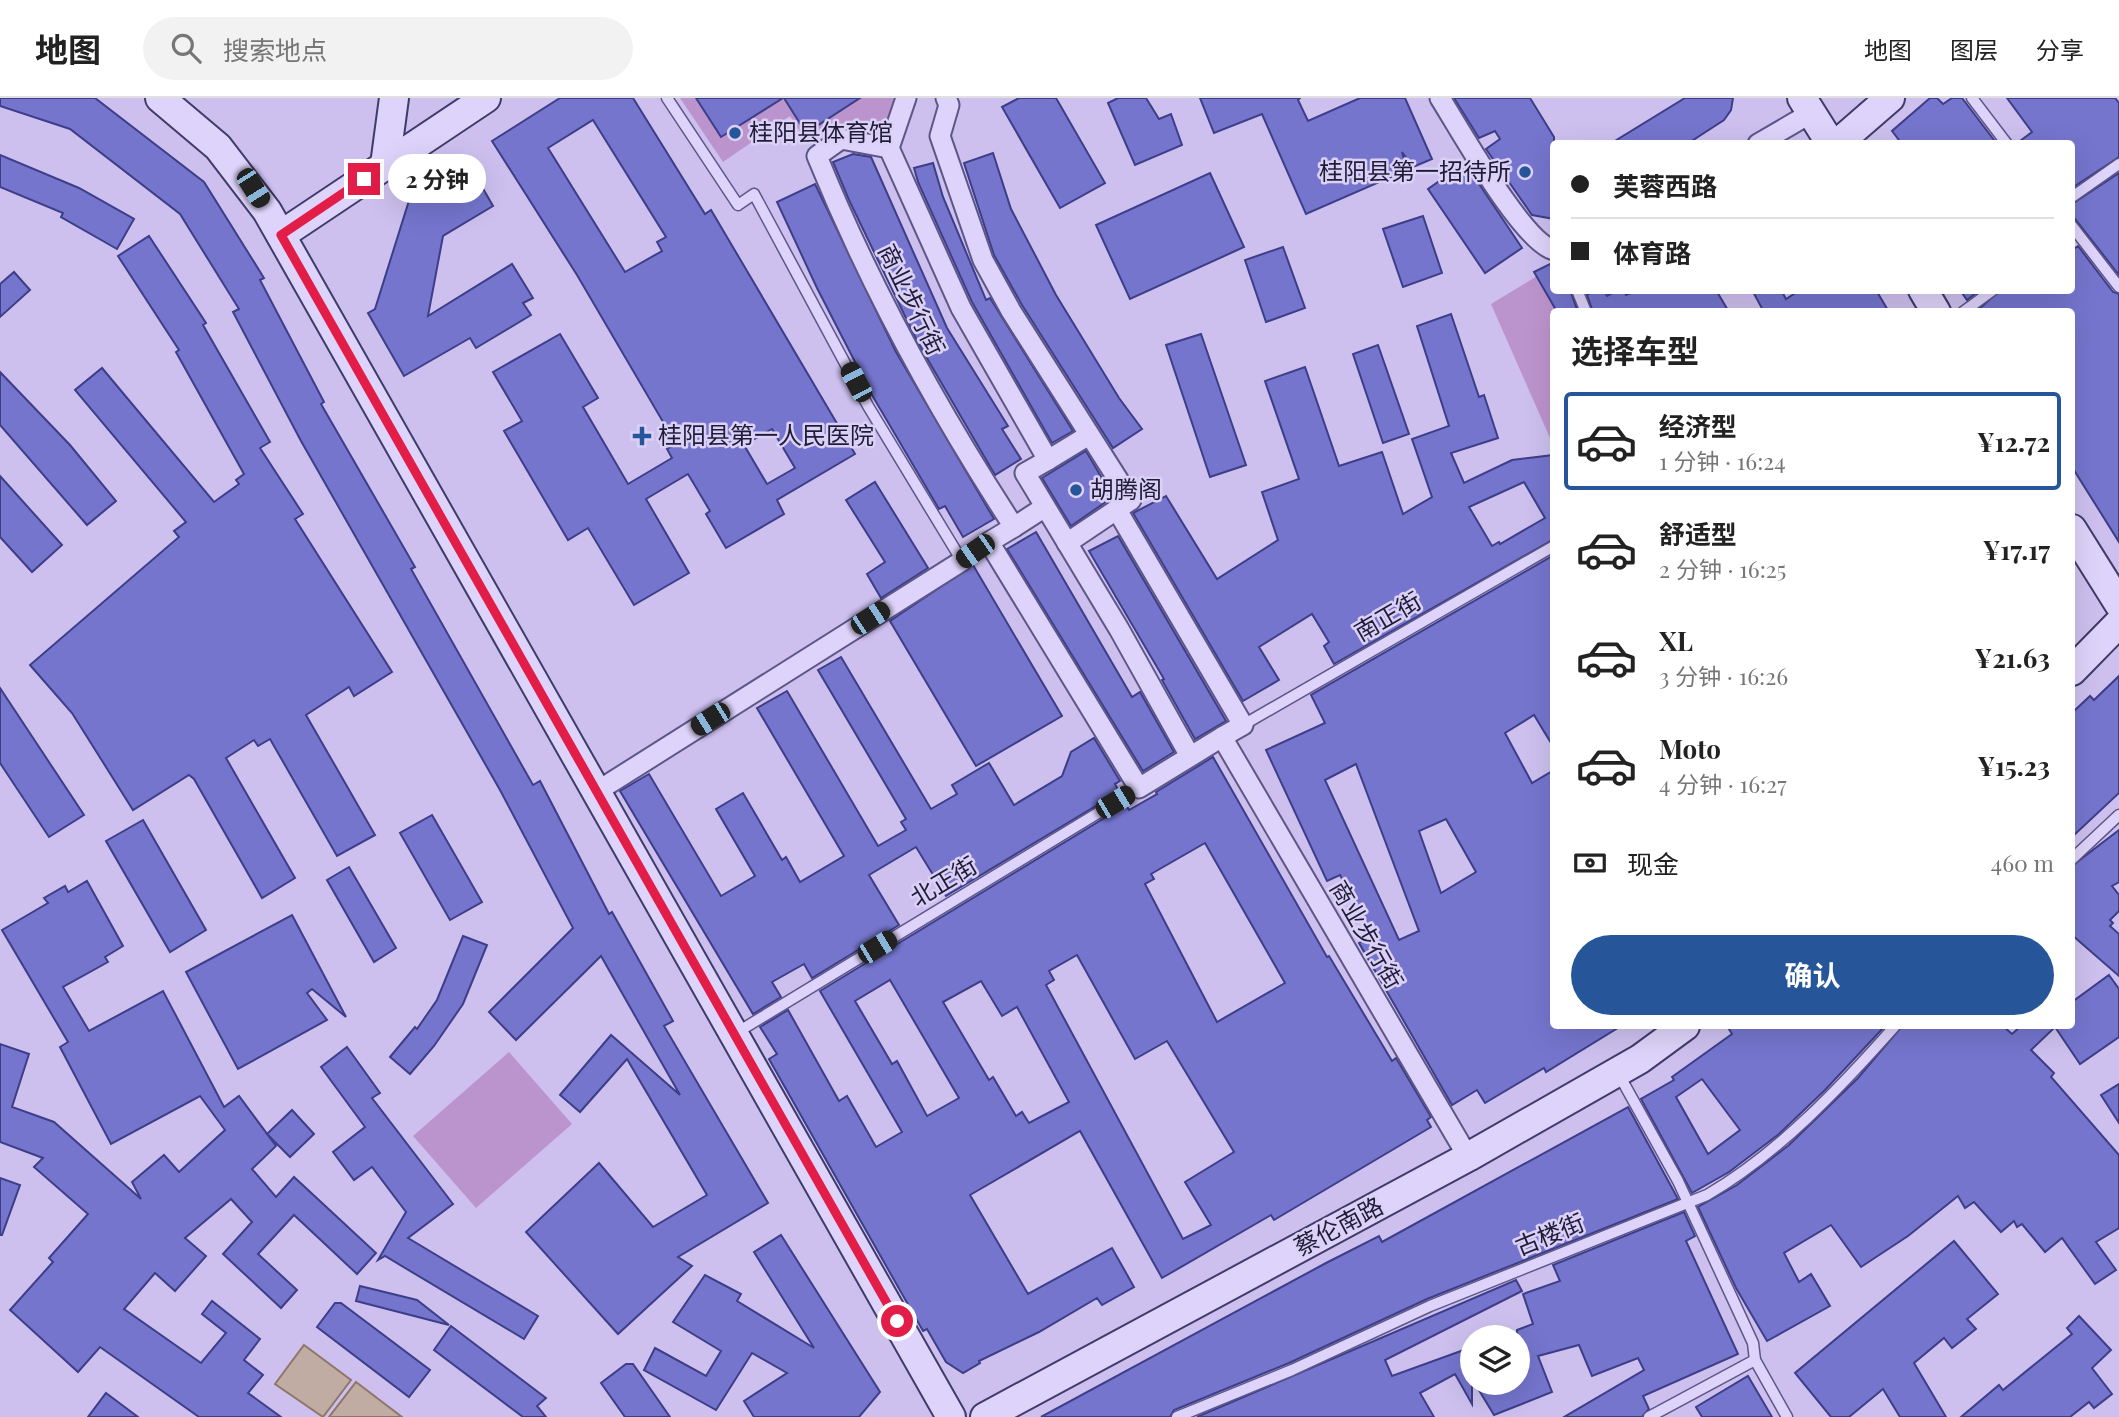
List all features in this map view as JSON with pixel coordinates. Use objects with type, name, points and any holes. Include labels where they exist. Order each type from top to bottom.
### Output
[{"type":"street","points":[[160,98],[218,147],[253,188],[951,1417]]},
{"type":"street","points":[[384,165],[394,98]]},
{"type":"street","points":[[281,235],[486,98]]},
{"type":"street","points":[[889,148],[906,98]]},
{"type":"street","points":[[946,98],[949,104],[940,136],[984,260],[1011,311],[1131,500],[1066,543]]},
{"type":"street","points":[[1440,98],[1517,218],[1550,249]]},
{"type":"street","points":[[1842,140],[1891,98]]},
{"type":"street","points":[[1763,140],[1806,105],[1828,140]]},
{"type":"street","name":"商业步行街","points":[[1014,527],[930,393],[838,207],[817,156],[841,139],[889,148],[961,308],[1048,460]]},
{"type":"street","points":[[1089,435],[1025,473],[1190,757]]},
{"type":"street","points":[[1045,507],[989,542],[1139,788],[1242,725],[1117,510]]},
{"type":"street","points":[[2075,534],[2119,604]]},
{"type":"street","points":[[596,792],[962,561]]},
{"type":"street","points":[[2075,668],[2119,623]]},
{"type":"street","name":"商业步行街","points":[[1222,737],[1468,1157]]},
{"type":"street","name":"蔡伦南路","points":[[985,1417],[1468,1157],[1617,1072],[1681,1029]]},
{"type":"lane","points":[[667,98],[738,205],[754,194],[869,406],[962,561],[989,542]]},
{"type":"lane","points":[[1972,98],[2004,140]]},
{"type":"lane","points":[[2075,195],[2119,164]]},
{"type":"lane","points":[[2075,233],[2119,287]]},
{"type":"lane","points":[[1969,308],[1988,294]]},
{"type":"lane","name":"南正街","points":[[1242,725],[1550,548]]},
{"type":"lane","name":"北正街","points":[[734,1034],[1139,788]]},
{"type":"lane","points":[[2075,856],[2119,815]]},
{"type":"lane","name":"古楼街","points":[[1177,1417],[1292,1370],[1430,1306],[1689,1202],[1743,1174],[1839,1086],[1892,1029]]},
{"type":"lane","points":[[1617,1072],[1689,1202],[1754,1343],[1755,1360],[1787,1417]]},
{"type":"lane","points":[[1649,1417],[1755,1360]]},
{"type":"shaded area","name":"桂阳县体育馆","points":[[680,98],[895,98],[883,139],[824,127],[804,138],[790,116],[723,162]]},
{"type":"shaded area","points":[[1537,276],[1554,308],[1550,308],[1550,438],[1491,304]]},
{"type":"shaded area","points":[[509,1052],[572,1124],[476,1208],[413,1136]]},
{"type":"shaded area","points":[[304,1345],[351,1380],[323,1417],[275,1384]]},
{"type":"shaded area","points":[[356,1382],[402,1417],[329,1417]]},
{"type":"building","points":[[0,98],[95,98],[204,182],[264,278],[260,280],[324,402],[321,404],[415,567],[411,569],[533,785],[540,781],[609,914],[612,912],[673,1021],[664,1026],[768,1203],[678,1257],[692,1266],[618,1334],[526,1232],[599,1163],[653,1227],[707,1195],[627,1059],[580,1112],[560,1095],[611,1035],[680,1095],[601,956],[516,1040],[489,1012],[573,928],[500,790],[301,441],[233,312],[239,309],[180,214],[70,129],[0,106]]},
{"type":"building","points":[[560,98],[633,98],[705,214],[711,210],[855,454],[777,500],[784,514],[726,548],[706,514],[710,511],[688,474],[646,499],[689,573],[634,605],[588,528],[568,540],[504,431],[522,421],[493,372],[560,334],[598,398],[583,407],[628,484],[672,458],[667,449],[676,444],[577,275],[492,141]],"holes":[[[593,120],[666,237],[657,242],[662,251],[625,272],[548,148]],[[772,429],[795,468],[767,484],[744,445]]]},
{"type":"building","points":[[696,98],[783,98],[721,137]]},
{"type":"building","points":[[784,98],[860,98],[806,133]]},
{"type":"building","points":[[1019,98],[1056,98],[1105,183],[1060,208],[1002,107]]},
{"type":"building","points":[[1118,98],[1146,98],[1159,119],[1171,114],[1182,145],[1135,165],[1108,103]]},
{"type":"building","points":[[1200,98],[1300,98],[1298,100],[1308,121],[1360,98],[1405,98],[1432,159],[1413,167],[1402,152],[1407,170],[1306,214],[1262,114],[1214,133]]},
{"type":"building","name":"桂阳县第一招待所","points":[[1454,98],[1530,98],[1554,137],[1554,140],[1550,140],[1550,218],[1532,215],[1486,149],[1500,139],[1495,131],[1479,138]]},
{"type":"building","points":[[1685,98],[1733,98],[1731,110],[1724,120],[1693,140],[1617,140]]},
{"type":"building","points":[[1930,98],[1937,98],[1943,104],[1952,98],[1962,98],[1994,140],[1899,140],[1892,131]]},
{"type":"building","points":[[2007,98],[2115,98],[2119,103],[2119,157],[2075,186],[2075,140],[2021,140],[2032,132]]},
{"type":"building","points":[[993,153],[1011,209],[1056,295],[1119,398],[1142,429],[1113,448],[1022,305],[994,255],[964,163]]},
{"type":"building","points":[[853,154],[871,157],[947,328],[1008,426],[1002,429],[1021,459],[995,475],[917,341],[849,200],[833,162]]},
{"type":"building","points":[[0,155],[79,188],[134,219],[117,249],[61,217],[63,213],[0,187]]},
{"type":"building","points":[[466,159],[493,206],[443,236],[428,316],[512,264],[533,298],[523,303],[531,315],[476,348],[470,338],[404,376],[368,313],[375,309],[412,191]]},
{"type":"building","points":[[933,163],[943,197],[986,300],[990,298],[1073,431],[1052,443],[972,302],[918,182],[914,168]]},
{"type":"building","points":[[1465,163],[1522,248],[1485,273],[1428,189]]},
{"type":"building","points":[[1210,173],[1244,247],[1130,299],[1096,225]]},
{"type":"building","points":[[2119,173],[2119,275],[2075,219],[2075,202]]},
{"type":"building","points":[[815,184],[896,352],[994,519],[963,537],[945,506],[939,509],[872,395],[777,202]]},
{"type":"building","points":[[1423,216],[1442,273],[1403,287],[1383,229]]},
{"type":"building","points":[[149,236],[206,323],[203,325],[270,442],[260,448],[303,514],[295,519],[392,672],[354,696],[349,687],[306,715],[375,835],[337,856],[270,739],[258,746],[254,740],[226,758],[295,878],[262,898],[194,779],[189,775],[133,810],[72,713],[30,665],[179,537],[174,531],[186,522],[75,390],[102,368],[214,502],[239,484],[236,480],[244,474],[176,352],[179,350],[118,256]]},
{"type":"building","points":[[2078,246],[2113,292],[2119,294],[2119,542],[2075,472],[2075,308],[1980,308],[1996,294],[2075,294],[2075,248]]},
{"type":"building","points":[[1283,247],[1305,308],[1266,322],[1245,260]]},
{"type":"building","points":[[1550,264],[1550,294],[1571,294],[1577,308],[1555,308],[1534,272]]},
{"type":"building","points":[[14,272],[30,290],[0,317],[0,284]]},
{"type":"building","points":[[1718,294],[1727,308],[1592,308],[1587,295]]},
{"type":"building","points":[[1754,294],[1783,294],[1786,299],[1794,294],[1878,294],[1887,308],[1762,308]]},
{"type":"building","points":[[1963,294],[1975,294],[1967,300]]},
{"type":"building","points":[[1451,314],[1479,397],[1484,395],[1498,438],[1451,453],[1464,483],[1512,460],[1550,455],[1550,541],[1334,664],[1324,646],[1329,642],[1312,614],[1259,647],[1279,680],[1243,701],[1133,513],[1166,496],[1217,579],[1278,540],[1262,492],[1299,479],[1265,381],[1305,367],[1339,466],[1382,452],[1403,514],[1432,497],[1412,439],[1449,426],[1417,326]],"holes":[[[1524,482],[1545,518],[1500,544],[1499,542],[1492,546],[1469,507]]]},
{"type":"building","points":[[1201,334],[1246,465],[1210,477],[1166,345]]},
{"type":"building","points":[[1378,345],[1409,434],[1383,443],[1353,354]]},
{"type":"building","points":[[0,372],[70,445],[116,501],[87,525],[0,425]]},
{"type":"building","name":"胡腾阁","points":[[1086,451],[1113,497],[1071,526],[1042,478]]},
{"type":"building","points":[[0,476],[62,545],[32,572],[0,537]]},
{"type":"building","points":[[875,482],[928,568],[881,598],[867,574],[885,562],[846,500]]},
{"type":"building","points":[[1036,532],[1132,697],[1140,692],[1174,752],[1143,771],[1007,549]]},
{"type":"building","points":[[1118,536],[1226,721],[1195,739],[1162,680],[1164,679],[1089,551]]},
{"type":"building","points":[[1550,557],[1550,741],[1534,715],[1505,733],[1532,783],[1550,772],[1550,1029],[1616,1029],[1546,1072],[1544,1068],[1485,1103],[1477,1090],[1452,1105],[1359,943],[1372,935],[1340,875],[1327,881],[1266,750],[1325,723],[1311,695]],"holes":[[[1356,764],[1419,931],[1399,940],[1325,780]],[[1446,819],[1476,872],[1441,893],[1419,831]]]},
{"type":"building","points":[[973,565],[1062,716],[976,766],[890,621]]},
{"type":"building","points":[[841,657],[931,809],[957,794],[952,785],[989,763],[1014,805],[1062,776],[1071,752],[1094,738],[1120,781],[1115,784],[1119,792],[946,896],[916,847],[869,875],[899,925],[812,978],[804,964],[772,982],[781,997],[753,1014],[620,791],[649,774],[721,896],[755,876],[716,809],[743,793],[782,860],[786,857],[800,882],[844,856],[757,708],[787,691],[878,846],[906,830],[901,822],[906,819],[818,670]]},
{"type":"building","points":[[2119,676],[2119,793],[2075,834],[2075,710],[2090,696],[2094,700]]},
{"type":"building","points":[[0,688],[84,815],[49,837],[0,763]]},
{"type":"building","points":[[1213,757],[1327,957],[1329,956],[1392,1061],[1396,1058],[1431,1117],[1427,1120],[1431,1127],[1274,1220],[1271,1215],[1162,1278],[1080,1131],[970,1195],[1028,1294],[1112,1248],[1134,1287],[1102,1305],[1097,1298],[1039,1332],[979,1361],[980,1363],[963,1373],[946,1362],[927,1329],[923,1331],[769,1059],[777,1054],[760,1027],[788,1010],[839,1101],[847,1096],[876,1147],[902,1132],[820,991],[1126,805],[1129,810],[1157,794],[1156,792]],"holes":[[[1205,843],[1285,983],[1217,1022],[1145,884],[1154,879],[1151,874]],[[1077,955],[1135,1059],[1167,1041],[1234,1152],[1185,1182],[1211,1225],[1183,1239],[1046,985],[1054,980],[1049,971]],[[890,980],[959,1098],[927,1116],[897,1061],[892,1064],[855,1001]],[[981,981],[1002,1016],[1017,1007],[1069,1102],[1029,1123],[1022,1112],[1016,1116],[993,1077],[989,1080],[943,1002]]]},
{"type":"building","points":[[432,815],[482,902],[450,920],[400,833]]},
{"type":"building","points":[[143,820],[206,930],[170,952],[106,841]]},
{"type":"building","points":[[2119,830],[2119,882],[2112,886],[2119,895],[2119,911],[2110,920],[2113,923],[2110,926],[2119,934],[2119,976],[2075,938],[2075,864]]},
{"type":"building","points":[[349,867],[396,948],[374,962],[327,880]]},
{"type":"building","points":[[87,881],[123,946],[105,957],[108,962],[63,987],[89,1031],[163,991],[224,1107],[239,1096],[276,1146],[252,1169],[276,1197],[294,1177],[376,1253],[357,1274],[294,1215],[258,1254],[297,1290],[281,1308],[223,1254],[252,1222],[231,1199],[185,1238],[206,1256],[175,1291],[155,1273],[124,1309],[201,1363],[226,1333],[202,1314],[212,1301],[260,1339],[244,1360],[263,1375],[248,1393],[281,1417],[199,1417],[100,1347],[78,1372],[10,1310],[53,1262],[49,1258],[88,1214],[34,1167],[43,1158],[0,1142],[0,1044],[29,1054],[12,1107],[54,1122],[141,1199],[132,1182],[164,1155],[179,1172],[225,1130],[200,1096],[111,1144],[60,1047],[68,1042],[2,930],[48,903],[44,898],[65,886],[68,892]]},
{"type":"building","points":[[292,915],[346,1017],[312,989],[307,993],[327,1020],[238,1069],[186,972]]},
{"type":"building","points":[[463,936],[487,945],[463,1004],[434,1046],[410,1074],[390,1057],[415,1027],[417,1029],[437,1000]]},
{"type":"building","points":[[2109,975],[2119,989],[2119,1037],[2080,1064],[2056,1029],[2075,1029],[2075,1000]]},
{"type":"building","points":[[1729,1029],[1882,1029],[1779,1134],[1729,1172],[1692,1193],[1641,1099],[1674,1080],[1672,1077],[1732,1034]],"holes":[[[1702,1079],[1740,1130],[1708,1154],[1676,1097]]]},
{"type":"building","points":[[1899,1029],[2006,1029],[2012,1034],[2018,1029],[2053,1029],[2031,1050],[2054,1073],[2051,1077],[2119,1155],[2119,1228],[2096,1242],[2116,1270],[2095,1284],[2062,1238],[2045,1252],[2022,1224],[2017,1227],[2014,1221],[2001,1232],[1974,1202],[1965,1208],[1958,1196],[1908,1236],[1861,1267],[1831,1225],[1784,1253],[1799,1282],[1811,1274],[1830,1306],[1767,1341],[1736,1288],[1698,1207],[1737,1185],[1789,1145],[1858,1078]]},
{"type":"building","points":[[347,1047],[380,1093],[372,1098],[453,1204],[408,1238],[538,1316],[524,1339],[385,1256],[378,1260],[406,1212],[372,1167],[354,1180],[333,1152],[365,1127],[321,1067]]},
{"type":"building","points":[[2119,1084],[2119,1123],[2101,1095]]},
{"type":"building","points":[[1628,1107],[1678,1199],[1427,1299],[1289,1363],[1174,1410],[1170,1417],[1041,1417],[1326,1263],[1379,1236],[1382,1242]]},
{"type":"building","points":[[292,1110],[314,1134],[290,1157],[267,1134]]},
{"type":"building","points":[[0,1178],[20,1185],[2,1235],[0,1235]]},
{"type":"building","points":[[1684,1212],[1695,1236],[1686,1241],[1738,1354],[1643,1396],[1649,1409],[1642,1417],[1564,1417],[1644,1370],[1638,1358],[1592,1376],[1579,1345],[1538,1356],[1552,1392],[1494,1415],[1482,1395],[1530,1395],[1530,1325],[1533,1324],[1523,1294],[1560,1281],[1553,1265]]},
{"type":"building","points":[[781,1235],[880,1392],[859,1417],[754,1417],[744,1401],[787,1373],[752,1353],[716,1410],[644,1370],[655,1348],[706,1376],[721,1351],[673,1322],[705,1275],[741,1294],[737,1301],[814,1348],[754,1252]]},
{"type":"building","points":[[1954,1241],[1998,1294],[1967,1319],[1976,1329],[1952,1348],[1944,1338],[1914,1363],[1946,1417],[1900,1417],[1883,1389],[1849,1417],[1831,1417],[1795,1373]]},
{"type":"building","points":[[1516,1280],[1522,1291],[1385,1360],[1392,1376],[1460,1351],[1460,1383],[1455,1374],[1420,1393],[1434,1417],[1197,1417]]},
{"type":"building","points":[[360,1286],[417,1300],[449,1325],[356,1301]]},
{"type":"building","points":[[335,1303],[341,1303],[430,1370],[409,1397],[317,1327]]},
{"type":"building","points":[[2079,1316],[2111,1350],[2092,1368],[2112,1394],[2094,1408],[2089,1402],[2070,1417],[1961,1417],[1999,1385],[2003,1390],[2072,1334],[2067,1328]]},
{"type":"building","points":[[451,1326],[546,1398],[537,1406],[546,1417],[523,1417],[434,1350]]},
{"type":"building","points":[[626,1364],[633,1364],[670,1417],[625,1417],[601,1383]]},
{"type":"building","points":[[1748,1376],[1772,1417],[1702,1417],[1696,1407]]},
{"type":"building","points":[[106,1393],[138,1417],[88,1417]]},
{"type":"place","name":"桂阳县体育馆","points":[[735,133]]},
{"type":"place","name":"桂阳县第一招待所","points":[[1525,172]]},
{"type":"place","name":"桂阳县第一人民医院","points":[[642,436]]},
{"type":"place","name":"胡腾阁","points":[[1076,490]]},
{"type":"route","points":[[364,179],[281,235],[897,1321]]}]
